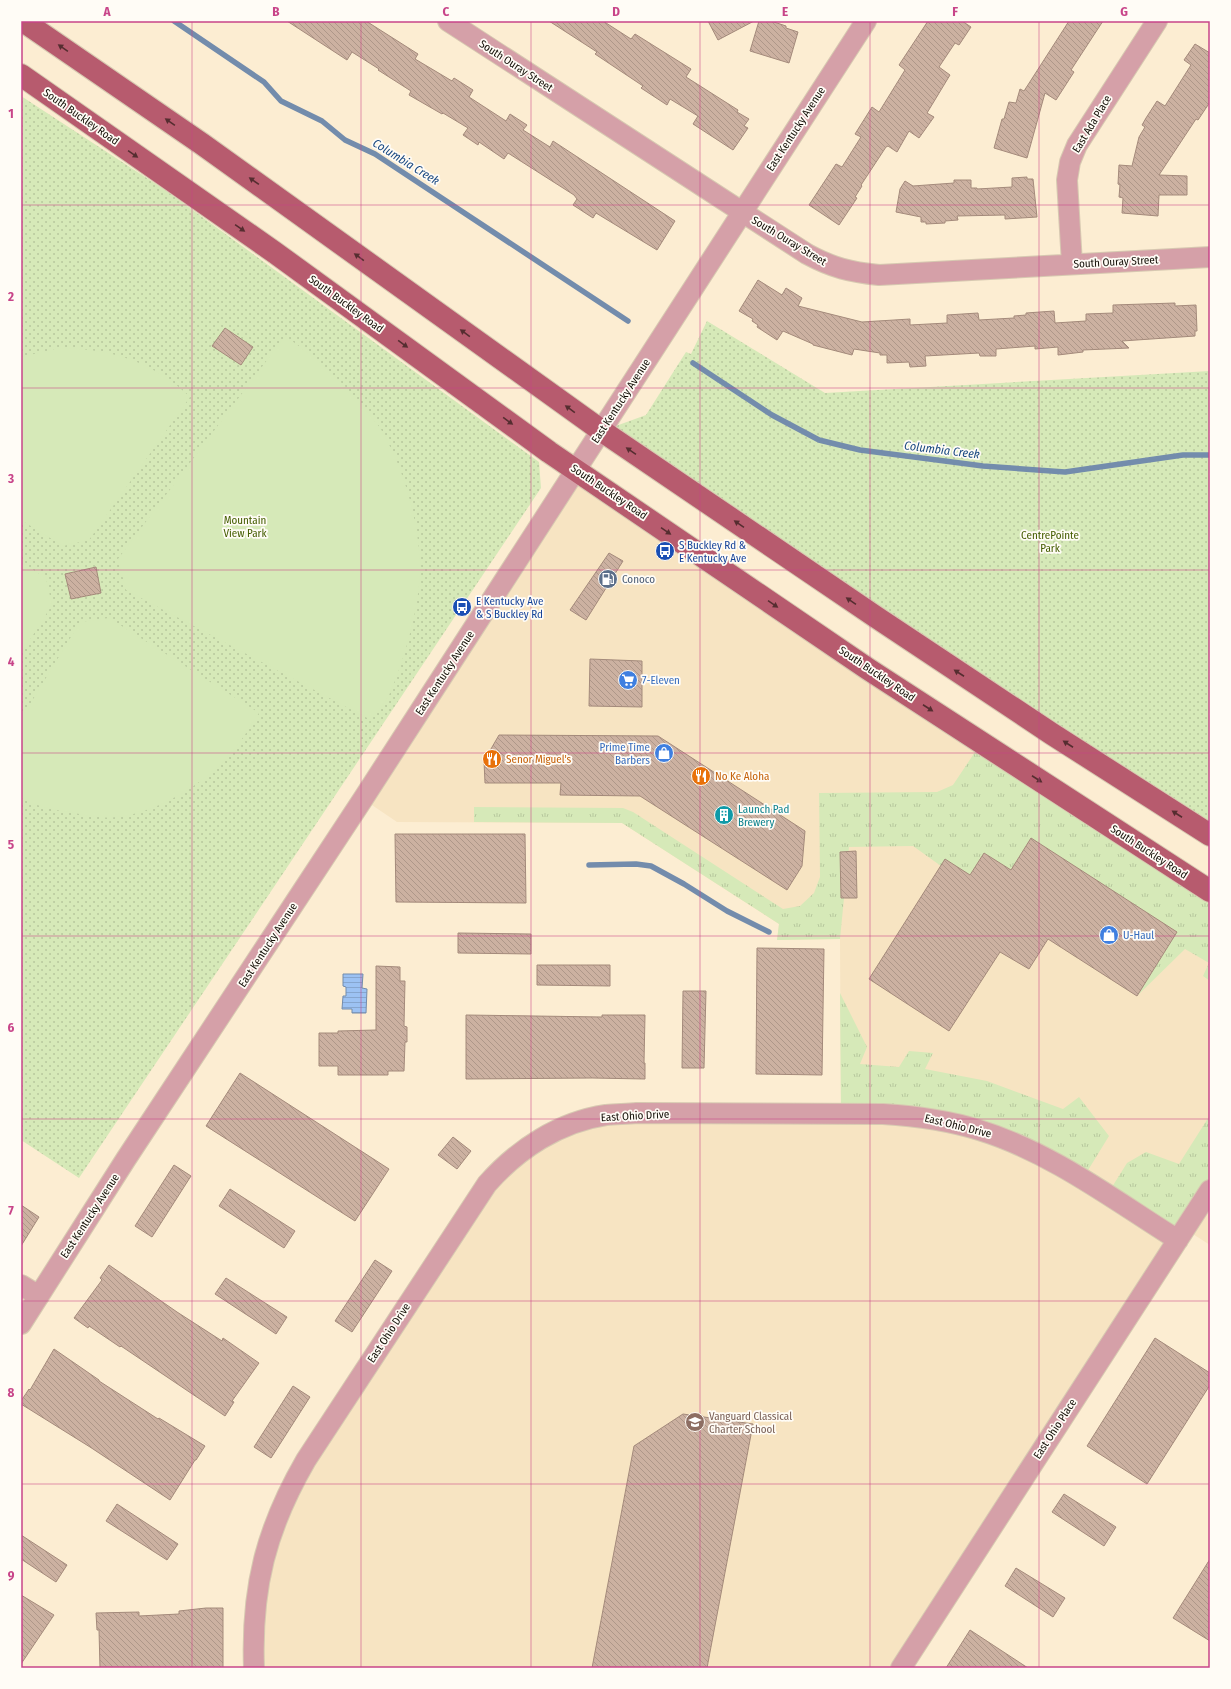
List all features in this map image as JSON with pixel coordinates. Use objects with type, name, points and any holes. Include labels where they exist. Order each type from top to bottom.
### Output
[{"type":"main road","points":[[23,21],[202,144],[602,431],[864,609],[1052,734],[1210,835]]},
{"type":"main road","name":"South Buckley Road","points":[[21,75],[251,236],[576,470],[868,669],[1210,891]]},
{"type":"street","name":"South Ouray Street","points":[[448,21],[819,261],[852,273],[879,275],[1210,256]]},
{"type":"street","name":"East Kentucky Avenue","points":[[21,1324],[130,1154],[364,799],[866,21]]},
{"type":"street","name":"East Ada Place","points":[[1072,264],[1068,180],[1070,162],[1077,145],[1157,21]]},
{"type":"street","name":"East Ohio Drive","points":[[254,1668],[254,1619],[258,1585],[267,1547],[276,1519],[290,1488],[306,1460],[487,1184],[500,1170],[523,1150],[549,1134],[584,1120],[606,1115],[637,1113],[883,1114],[919,1117],[979,1130],[1027,1148],[1068,1171],[1178,1240]]},
{"type":"street","name":"East Ohio Place","points":[[901,1668],[1210,1190]]},
{"type":"street","points":[[21,1285],[39,1296]]},
{"type":"shaded area","points":[[576,470],[1210,891],[1210,1245],[1185,1229],[901,1668],[255,1668],[276,1519],[487,1184],[577,1122],[841,1114],[840,939],[777,940],[779,924],[622,823],[397,822],[363,799]]},
{"type":"green space","name":"Mountain View Park","points":[[21,96],[165,190],[539,462],[541,488],[79,1178],[21,1140]]},
{"type":"green space","name":"CentrePointe Park","points":[[707,321],[825,393],[1210,371],[1210,835],[602,431],[646,415],[686,352],[691,354]]},
{"type":"green space","points":[[285,336],[319,362],[339,381],[379,426],[390,446],[403,477],[416,527],[420,561],[420,576],[415,610],[407,646],[390,693],[371,720],[126,590],[118,559]]},
{"type":"green space","points":[[59,348],[96,351],[114,354],[130,359],[161,374],[190,397],[89,540],[63,546],[21,520],[21,357]]},
{"type":"green space","points":[[21,562],[46,578],[52,605],[21,654]]},
{"type":"green space","points":[[109,618],[259,713],[233,750],[206,777],[178,796],[147,810],[116,817],[100,817],[53,809],[27,801],[21,798],[21,719],[80,622]]},
{"type":"green space","points":[[981,743],[1210,891],[1210,981],[1203,976],[1209,963],[1185,949],[1137,996],[1177,932],[1031,838],[1011,870],[984,853],[970,875],[941,866],[913,846],[849,847],[840,939],[777,940],[779,924],[622,823],[474,822],[474,807],[623,808],[633,812],[783,909],[800,906],[814,893],[820,877],[819,793],[937,792],[953,785]]},
{"type":"green space","points":[[840,993],[867,1047],[860,1064],[899,1067],[909,1051],[933,1053],[925,1069],[987,1081],[1063,1109],[1079,1097],[1109,1136],[1082,1180],[1015,1143],[841,1114]]},
{"type":"green space","points":[[1210,1115],[1210,1190],[1178,1240],[1107,1195],[1127,1163],[1146,1152],[1179,1164]]},
{"type":"water","points":[[343,974],[363,974],[362,988],[367,989],[366,1013],[352,1013],[352,1009],[342,1009],[343,996],[346,996],[346,987],[343,986]]},
{"type":"building","points":[[287,21],[366,21],[418,54],[415,59],[452,81],[454,78],[473,90],[469,97],[506,121],[510,114],[527,125],[523,130],[550,147],[553,141],[675,221],[657,250],[596,213],[593,218],[573,205],[577,199],[574,195],[508,153],[504,159],[479,142],[478,145],[463,135],[468,128],[409,95],[411,91],[378,70],[379,69],[352,52],[347,60]]},
{"type":"building","points":[[549,21],[603,21],[631,39],[635,34],[691,69],[686,77],[738,110],[737,112],[749,119],[744,126],[748,128],[733,150],[693,124],[698,116],[670,99],[667,105],[641,88],[643,86],[595,54],[597,52]]},
{"type":"building","points":[[708,21],[754,21],[718,40]]},
{"type":"building","points":[[759,21],[771,21],[798,32],[789,63],[750,51]]},
{"type":"building","points":[[928,21],[962,21],[971,27],[959,45],[955,43],[939,67],[950,75],[927,113],[934,117],[919,138],[909,131],[897,152],[888,146],[886,147],[861,185],[862,186],[855,197],[857,198],[839,225],[809,205],[836,164],[842,167],[861,137],[855,134],[872,107],[879,112],[905,70],[899,65]]},
{"type":"building","points":[[1069,21],[1103,21],[1071,70],[1074,72],[1056,100],[1045,93],[1027,158],[994,148],[1002,119],[1004,119],[1009,102],[1016,103],[1020,89],[1024,91]]},
{"type":"building","points":[[1195,44],[1210,53],[1210,102],[1198,120],[1196,119],[1159,175],[1187,176],[1187,195],[1159,195],[1158,216],[1122,213],[1123,198],[1119,197],[1120,185],[1118,184],[1119,165],[1132,166],[1139,137],[1145,127],[1142,125],[1157,101],[1165,106],[1191,65],[1184,60]]},
{"type":"building","points":[[1027,177],[1027,179],[1033,179],[1037,217],[1005,219],[1005,215],[957,216],[958,220],[945,221],[945,223],[926,224],[926,222],[921,222],[921,217],[896,212],[900,189],[905,181],[913,186],[954,183],[954,180],[971,180],[971,188],[977,189],[1012,187],[1012,178]]},
{"type":"building","points":[[758,280],[782,295],[786,288],[802,298],[798,306],[862,322],[910,319],[910,325],[947,323],[947,315],[978,313],[979,320],[1014,318],[1014,316],[1026,315],[1026,313],[1054,311],[1055,323],[1086,321],[1086,314],[1113,313],[1113,305],[1175,303],[1175,306],[1196,305],[1197,331],[1195,331],[1195,336],[1122,341],[1129,348],[1083,350],[1083,352],[1058,355],[1058,347],[1035,349],[1035,346],[996,349],[996,356],[980,356],[979,353],[925,356],[926,366],[910,367],[909,362],[887,363],[887,355],[880,355],[880,353],[854,349],[852,355],[813,345],[783,331],[777,340],[757,327],[758,325],[752,321],[753,319],[739,311]]},
{"type":"building","points":[[225,328],[253,347],[241,365],[212,346]]},
{"type":"building","points":[[609,553],[623,561],[586,620],[570,610]]},
{"type":"building","points":[[96,567],[101,593],[71,599],[65,574]]},
{"type":"building","points":[[590,659],[642,661],[642,707],[589,706]]},
{"type":"building","name":"Launch Pad Brewery","points":[[499,735],[658,736],[805,831],[802,866],[787,890],[640,796],[560,795],[561,783],[485,783],[484,761]]},
{"type":"building","points":[[395,834],[525,834],[526,903],[396,902]]},
{"type":"building","name":"U-Haul","points":[[1031,838],[1177,932],[1137,996],[1048,939],[1029,969],[1000,952],[949,1031],[869,979],[945,859],[970,875],[984,853],[1011,870]]},
{"type":"building","points":[[856,851],[857,898],[841,898],[840,852]]},
{"type":"building","points":[[458,933],[531,934],[531,954],[458,953]]},
{"type":"building","points":[[757,948],[824,949],[822,1075],[756,1074]]},
{"type":"building","points":[[537,965],[610,965],[610,986],[537,985]]},
{"type":"building","points":[[376,966],[400,967],[400,981],[405,981],[404,1026],[407,1027],[407,1042],[405,1042],[404,1071],[388,1071],[388,1075],[338,1075],[338,1066],[319,1066],[319,1033],[376,1030]]},
{"type":"building","points":[[683,991],[706,991],[704,1068],[682,1068]]},
{"type":"building","points":[[466,1015],[602,1017],[602,1015],[645,1015],[645,1079],[466,1079]]},
{"type":"building","points":[[240,1073],[389,1169],[355,1221],[206,1126]]},
{"type":"building","points":[[453,1137],[471,1151],[457,1169],[438,1155]]},
{"type":"building","points":[[174,1165],[191,1176],[152,1237],[135,1226]]},
{"type":"building","points":[[230,1189],[295,1231],[284,1248],[219,1206]]},
{"type":"building","points":[[21,1205],[39,1217],[21,1246]]},
{"type":"building","points":[[375,1260],[392,1271],[352,1332],[335,1321]]},
{"type":"building","points":[[109,1265],[177,1312],[222,1341],[223,1338],[259,1363],[232,1401],[234,1402],[225,1416],[121,1346],[120,1347],[89,1326],[88,1328],[74,1318],[102,1280],[100,1278]]},
{"type":"building","points":[[226,1278],[287,1317],[276,1334],[215,1294]]},
{"type":"building","points":[[1155,1338],[1210,1373],[1210,1385],[1147,1484],[1087,1446]]},
{"type":"building","points":[[54,1349],[99,1381],[158,1419],[159,1418],[205,1446],[170,1500],[90,1447],[21,1404],[21,1401],[29,1389],[30,1390]]},
{"type":"building","points":[[293,1386],[310,1397],[271,1458],[254,1447]]},
{"type":"building","name":"Vanguard Classical Charter School","points":[[683,1414],[753,1424],[707,1668],[592,1668],[634,1446]]},
{"type":"building","points":[[1064,1494],[1116,1527],[1104,1546],[1052,1512]]},
{"type":"building","points":[[117,1504],[178,1544],[167,1560],[106,1521]]},
{"type":"building","points":[[21,1535],[67,1565],[56,1582],[21,1559]]},
{"type":"building","points":[[1210,1559],[1210,1641],[1173,1618]]},
{"type":"building","points":[[1016,1568],[1065,1598],[1053,1617],[1005,1586]]},
{"type":"building","points":[[21,1595],[54,1615],[21,1664]]},
{"type":"building","points":[[223,1608],[223,1668],[100,1668],[99,1630],[97,1630],[96,1613],[139,1612],[139,1616],[179,1614],[179,1611]]},
{"type":"building","points":[[970,1630],[1028,1668],[946,1668]]},
{"type":"waterway","name":"Columbia Creek","points":[[174,21],[264,82],[281,101],[322,121],[345,140],[375,154],[628,321]]},
{"type":"waterway","name":"Columbia Creek","points":[[693,363],[772,415],[819,440],[860,450],[983,466],[1065,472],[1183,455],[1210,455]]},
{"type":"waterway","points":[[589,865],[636,864],[651,866],[684,884],[727,911],[769,932]]},
{"type":"place","name":"S Buckley Rd & E Kentucky Ave","points":[[665,551]]},
{"type":"place","name":"Conoco","points":[[608,579]]},
{"type":"place","name":"E Kentucky Ave & S Buckley Rd","points":[[462,607]]},
{"type":"place","name":"7-Eleven","points":[[628,680]]},
{"type":"place","name":"Prime Time Barbers","points":[[664,753]]},
{"type":"place","name":"Senor Miguel's","points":[[492,759]]},
{"type":"place","name":"No Ke Aloha","points":[[701,776]]},
{"type":"place","name":"Launch Pad Brewery","points":[[724,815]]},
{"type":"place","name":"U-Haul","points":[[1109,935]]},
{"type":"place","name":"Vanguard Classical Charter School","points":[[695,1422]]}]
